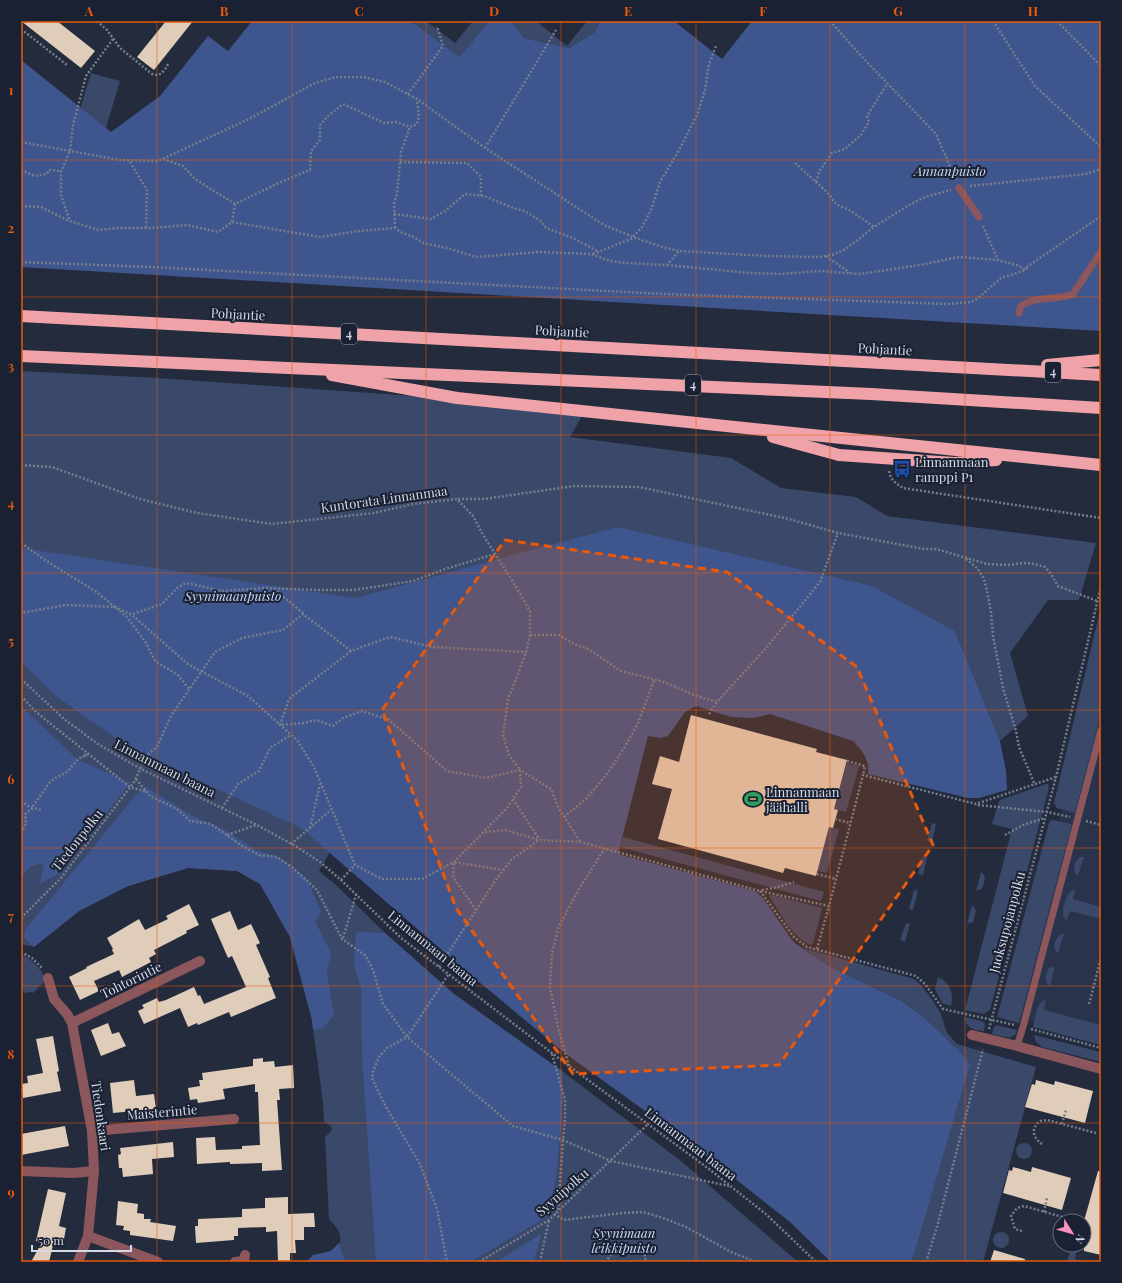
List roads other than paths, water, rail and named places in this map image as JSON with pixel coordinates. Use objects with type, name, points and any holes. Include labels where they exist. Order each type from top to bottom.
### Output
[{"type":"highway","name":"Pohjantie","points":[[21,316],[1101,375]]},
{"type":"highway","name":"4","points":[[21,356],[286,366],[871,394],[1101,408]]},
{"type":"highway","points":[[1006,369],[1101,360]]},
{"type":"highway","points":[[286,366],[457,398],[738,428],[839,455],[954,463],[1029,458],[1101,465]]},
{"type":"street","name":"Tohtorintie","points":[[72,1023],[200,961]]},
{"type":"street","name":"Tiedonkaari","points":[[48,978],[54,999],[67,1014],[72,1023],[92,1131],[94,1171],[88,1236],[78,1262]]},
{"type":"street","points":[[972,1036],[1017,1046],[1101,1069]]},
{"type":"street","name":"Maisterintie","points":[[92,1131],[234,1119]]},
{"type":"street","points":[[21,1171],[73,1173],[94,1171]]},
{"type":"street","points":[[88,1236],[158,1262]]},
{"type":"street","points":[[235,1262],[244,1261],[245,1255]]},
{"type":"lane","points":[[959,188],[979,217]]},
{"type":"lane","points":[[1019,313],[1021,306],[1027,301],[1066,297],[1073,294],[1101,252]]},
{"type":"lane","points":[[1017,1046],[1101,730]]},
{"type":"place","name":"Linnanmaan ramppi P1","points":[[902,469]]},
{"type":"place","name":"Linnanmaan jäähalli","points":[[753,799]]},
{"type":"park label","name":"Annanpuisto","points":[[950,171]]},
{"type":"park label","name":"Syynimaanpuisto","points":[[233,596]]},
{"type":"park label","name":"Syynimaan leikkipuisto","points":[[624,1240]]}]
